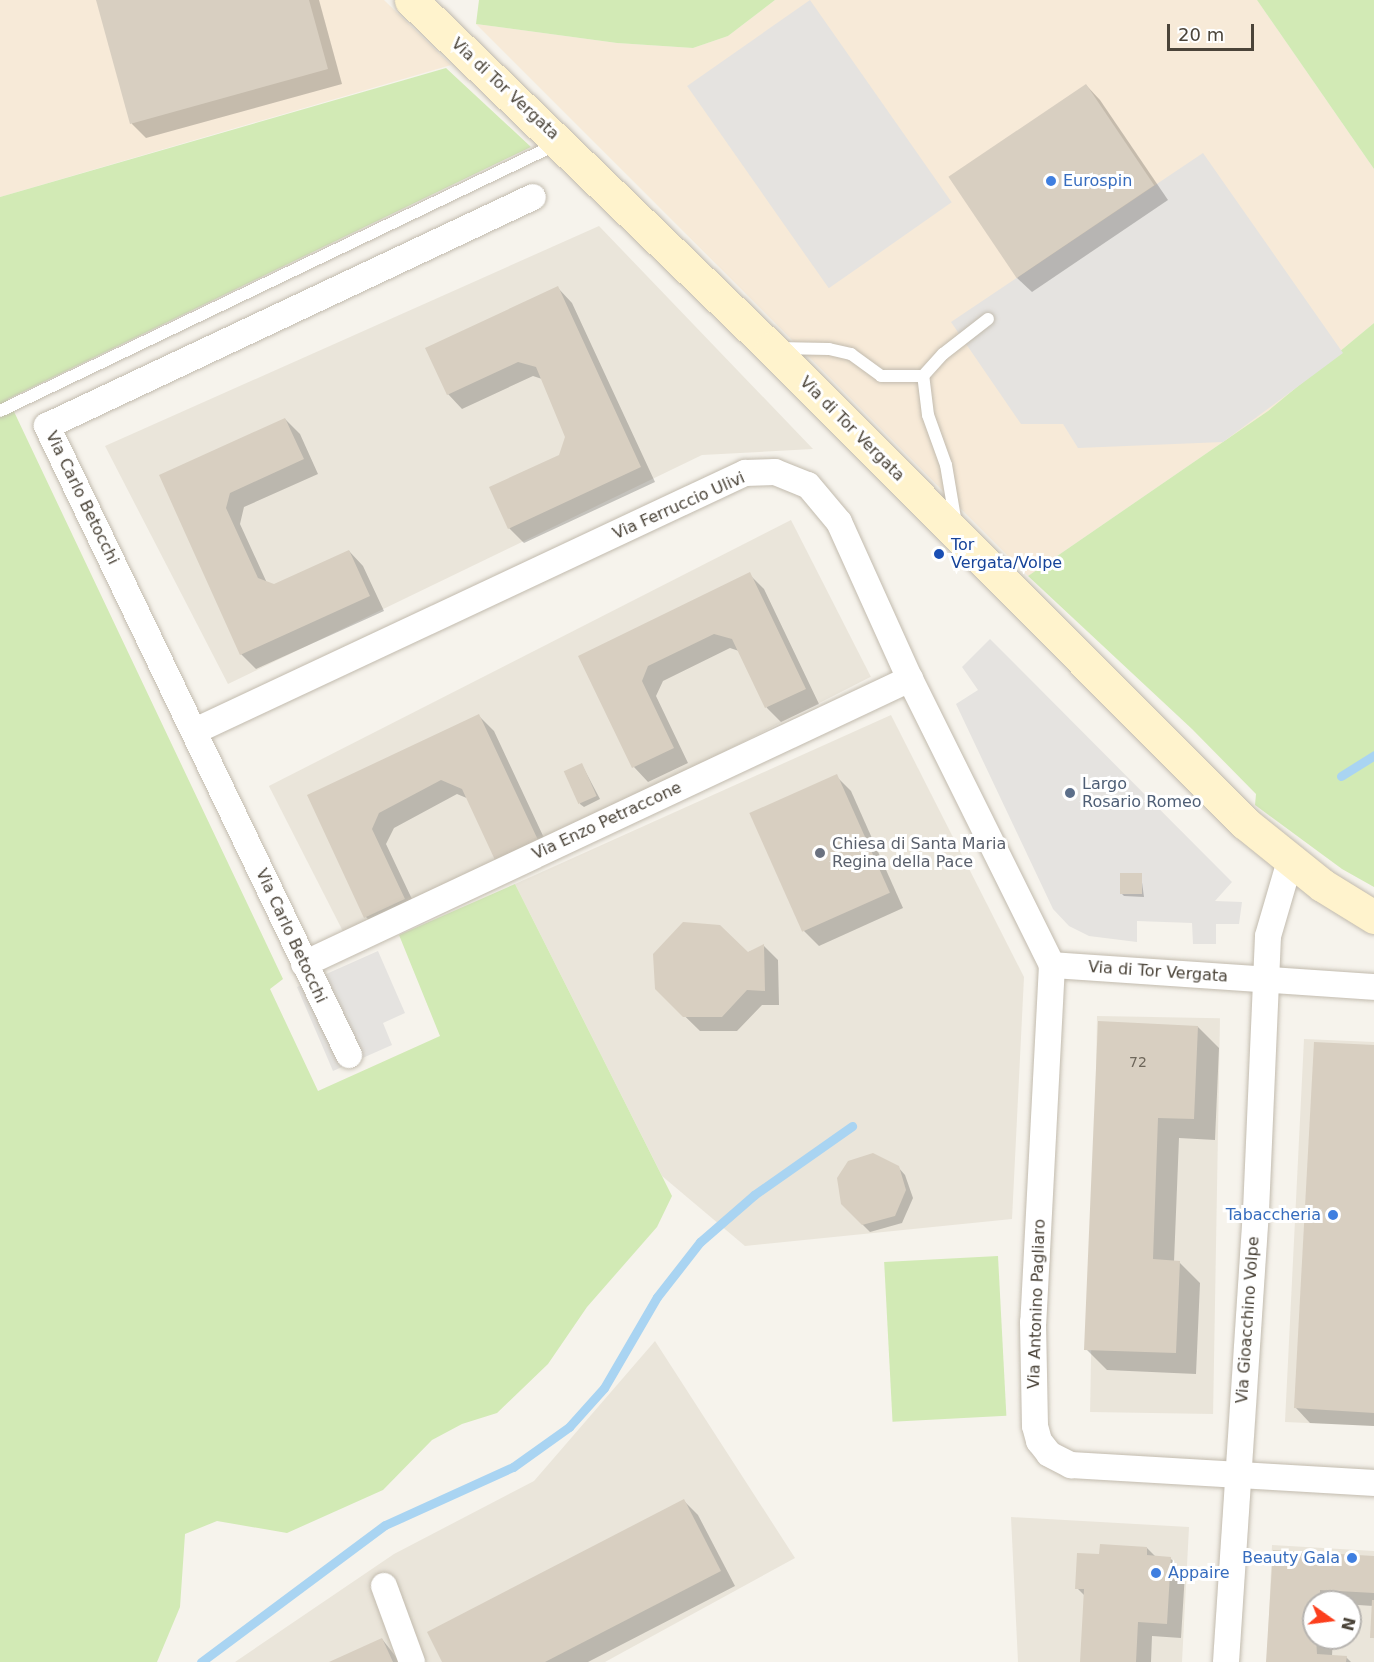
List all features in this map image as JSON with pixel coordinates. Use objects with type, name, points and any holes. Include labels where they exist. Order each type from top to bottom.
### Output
[{"type":"main road","name":"Via di Tor Vergata","points":[[412,0],[771,348],[1245,823],[1290,861],[1374,917]]},
{"type":"street","name":"Via Carlo Betocchi","points":[[349,1055],[47,426],[533,197]]},
{"type":"street","name":"Via Ferruccio Ulivi","points":[[195,731],[746,473],[775,472],[808,485],[839,522],[910,679],[1052,965]]},
{"type":"street","name":"Via Enzo Petraccone","points":[[304,964],[910,679]]},
{"type":"street","points":[[1265,979],[1268,936],[1290,861]]},
{"type":"street","name":"Via di Tor Vergata","points":[[1052,965],[1374,987]]},
{"type":"street","name":"Via Antonino Pagliaro","points":[[1052,965],[1033,1322],[1035,1426],[1039,1441],[1049,1454],[1071,1465],[1374,1483]]},
{"type":"street","name":"Via Gioacchino Volpe","points":[[1226,1662],[1256,1211],[1265,979]]},
{"type":"street","points":[[384,1586],[412,1662]]},
{"type":"lane","points":[[0,411],[561,142]]},
{"type":"lane","points":[[771,348],[829,349],[851,354],[881,376],[923,376],[943,354],[988,319]]},
{"type":"lane","points":[[923,376],[928,415],[946,465],[958,534]]},
{"type":"shaded area","points":[[0,0],[384,0],[451,65],[0,197]]},
{"type":"shaded area","points":[[775,0],[1257,0],[1374,169],[1374,323],[1268,411],[1028,576],[476,24],[617,43],[693,48],[728,36]]},
{"type":"shaded area","points":[[810,0],[952,202],[829,288],[687,86]]},
{"type":"shaded area","points":[[1203,153],[1343,353],[1223,442],[1078,448],[1063,424],[1021,424],[951,322]]},
{"type":"shaded area","points":[[599,226],[813,449],[702,455],[228,684],[105,446]]},
{"type":"shaded area","points":[[791,520],[871,677],[349,943],[269,786]]},
{"type":"shaded area","name":"Largo Rosario Romeo","points":[[990,639],[1232,882],[1215,901],[1242,902],[1239,924],[1216,924],[1216,944],[1193,944],[1192,923],[1137,921],[1137,942],[1089,936],[1069,926],[1053,909],[956,704],[978,690],[962,667]]},
{"type":"shaded area","points":[[891,715],[1024,977],[1012,1219],[745,1246],[662,1176],[515,884]]},
{"type":"shaded area","points":[[378,951],[405,1013],[383,1023],[392,1045],[333,1071],[297,987]]},
{"type":"shaded area","points":[[1097,1016],[1220,1018],[1213,1414],[1090,1412]]},
{"type":"shaded area","points":[[1304,1039],[1374,1042],[1374,1426],[1285,1422]]},
{"type":"shaded area","points":[[655,1341],[795,1558],[605,1662],[235,1662],[394,1554],[534,1481]]},
{"type":"shaded area","points":[[1011,1517],[1189,1527],[1182,1662],[1018,1662]]},
{"type":"shaded area","points":[[1272,1545],[1374,1551],[1374,1662],[1267,1662]]},
{"type":"green space","points":[[479,0],[775,0],[728,36],[693,48],[617,43],[476,24]]},
{"type":"green space","points":[[1257,0],[1374,0],[1374,169]]},
{"type":"green space","points":[[446,68],[531,147],[8,399],[283,979],[270,989],[318,1091],[440,1036],[399,935],[515,884],[672,1196],[657,1227],[587,1307],[548,1364],[497,1413],[462,1424],[432,1440],[383,1490],[287,1533],[217,1521],[185,1534],[180,1607],[157,1662],[0,1662],[0,197]]},
{"type":"green space","points":[[1374,323],[1374,887],[1342,869],[1255,805],[1256,794],[1192,729],[1028,576],[1268,411]]},
{"type":"green space","points":[[998,1256],[1006,1416],[893,1422],[884,1262]]},
{"type":"building","points":[[96,0],[309,0],[328,69],[130,124]]},
{"type":"building","name":"Eurospin","points":[[1086,84],[1154,185],[1017,278],[948,177]]},
{"type":"building","points":[[558,286],[641,467],[508,529],[489,487],[559,455],[565,437],[536,367],[518,362],[447,395],[425,348]]},
{"type":"building","points":[[285,418],[304,459],[230,493],[226,508],[258,578],[274,584],[349,550],[370,596],[240,655],[159,475]]},
{"type":"building","points":[[750,572],[806,689],[765,708],[732,639],[714,634],[648,666],[642,681],[674,748],[632,768],[578,656]]},
{"type":"building","points":[[479,714],[538,840],[495,860],[462,789],[441,780],[379,813],[372,829],[405,899],[364,918],[307,795]]},
{"type":"building","points":[[582,763],[597,796],[578,804],[564,771]]},
{"type":"building","name":"Chiesa di Santa Maria Regina della Pace","points":[[837,774],[890,893],[802,932],[749,813]]},
{"type":"building","points":[[1120,873],[1142,873],[1142,894],[1120,894]]},
{"type":"building","points":[[683,922],[720,925],[748,952],[764,944],[765,991],[747,990],[722,1017],[683,1017],[655,989],[653,954]]},
{"type":"building","points":[[1098,1021],[1198,1026],[1194,1119],[1158,1118],[1153,1259],[1180,1261],[1176,1353],[1084,1350]]},
{"type":"building","points":[[1314,1042],[1374,1045],[1374,1413],[1294,1408]]},
{"type":"building","points":[[873,1153],[899,1166],[906,1190],[895,1216],[862,1225],[841,1204],[837,1178],[848,1161]]},
{"type":"building","points":[[684,1499],[721,1571],[545,1662],[442,1662],[427,1632]]},
{"type":"building","points":[[1100,1544],[1147,1547],[1147,1555],[1171,1557],[1167,1624],[1138,1622],[1136,1662],[1080,1662],[1084,1589],[1075,1589],[1077,1553],[1099,1554]]},
{"type":"building","points":[[1273,1550],[1374,1556],[1374,1593],[1362,1592],[1362,1590],[1302,1590],[1302,1650],[1317,1650],[1317,1654],[1347,1656],[1346,1662],[1266,1662]]},
{"type":"building","points":[[1372,1600],[1374,1600],[1374,1638],[1370,1638]]},
{"type":"building","points":[[382,1638],[393,1662],[329,1662]]},
{"type":"waterway","points":[[1341,776],[1374,755]]},
{"type":"waterway","points":[[201,1662],[385,1525],[513,1467],[569,1427],[604,1388],[657,1297],[700,1242],[754,1195],[852,1126]]},
{"type":"place","name":"Eurospin","points":[[1051,181]]},
{"type":"place","name":"Tor Vergata/Volpe","points":[[939,554]]},
{"type":"place","name":"Largo Rosario Romeo","points":[[1070,793]]},
{"type":"place","name":"Chiesa di Santa Maria Regina della Pace","points":[[820,853]]},
{"type":"place","name":"Tabaccheria","points":[[1333,1215]]},
{"type":"place","name":"Beauty Gala","points":[[1352,1558]]},
{"type":"place","name":"Appaire","points":[[1156,1573]]}]
